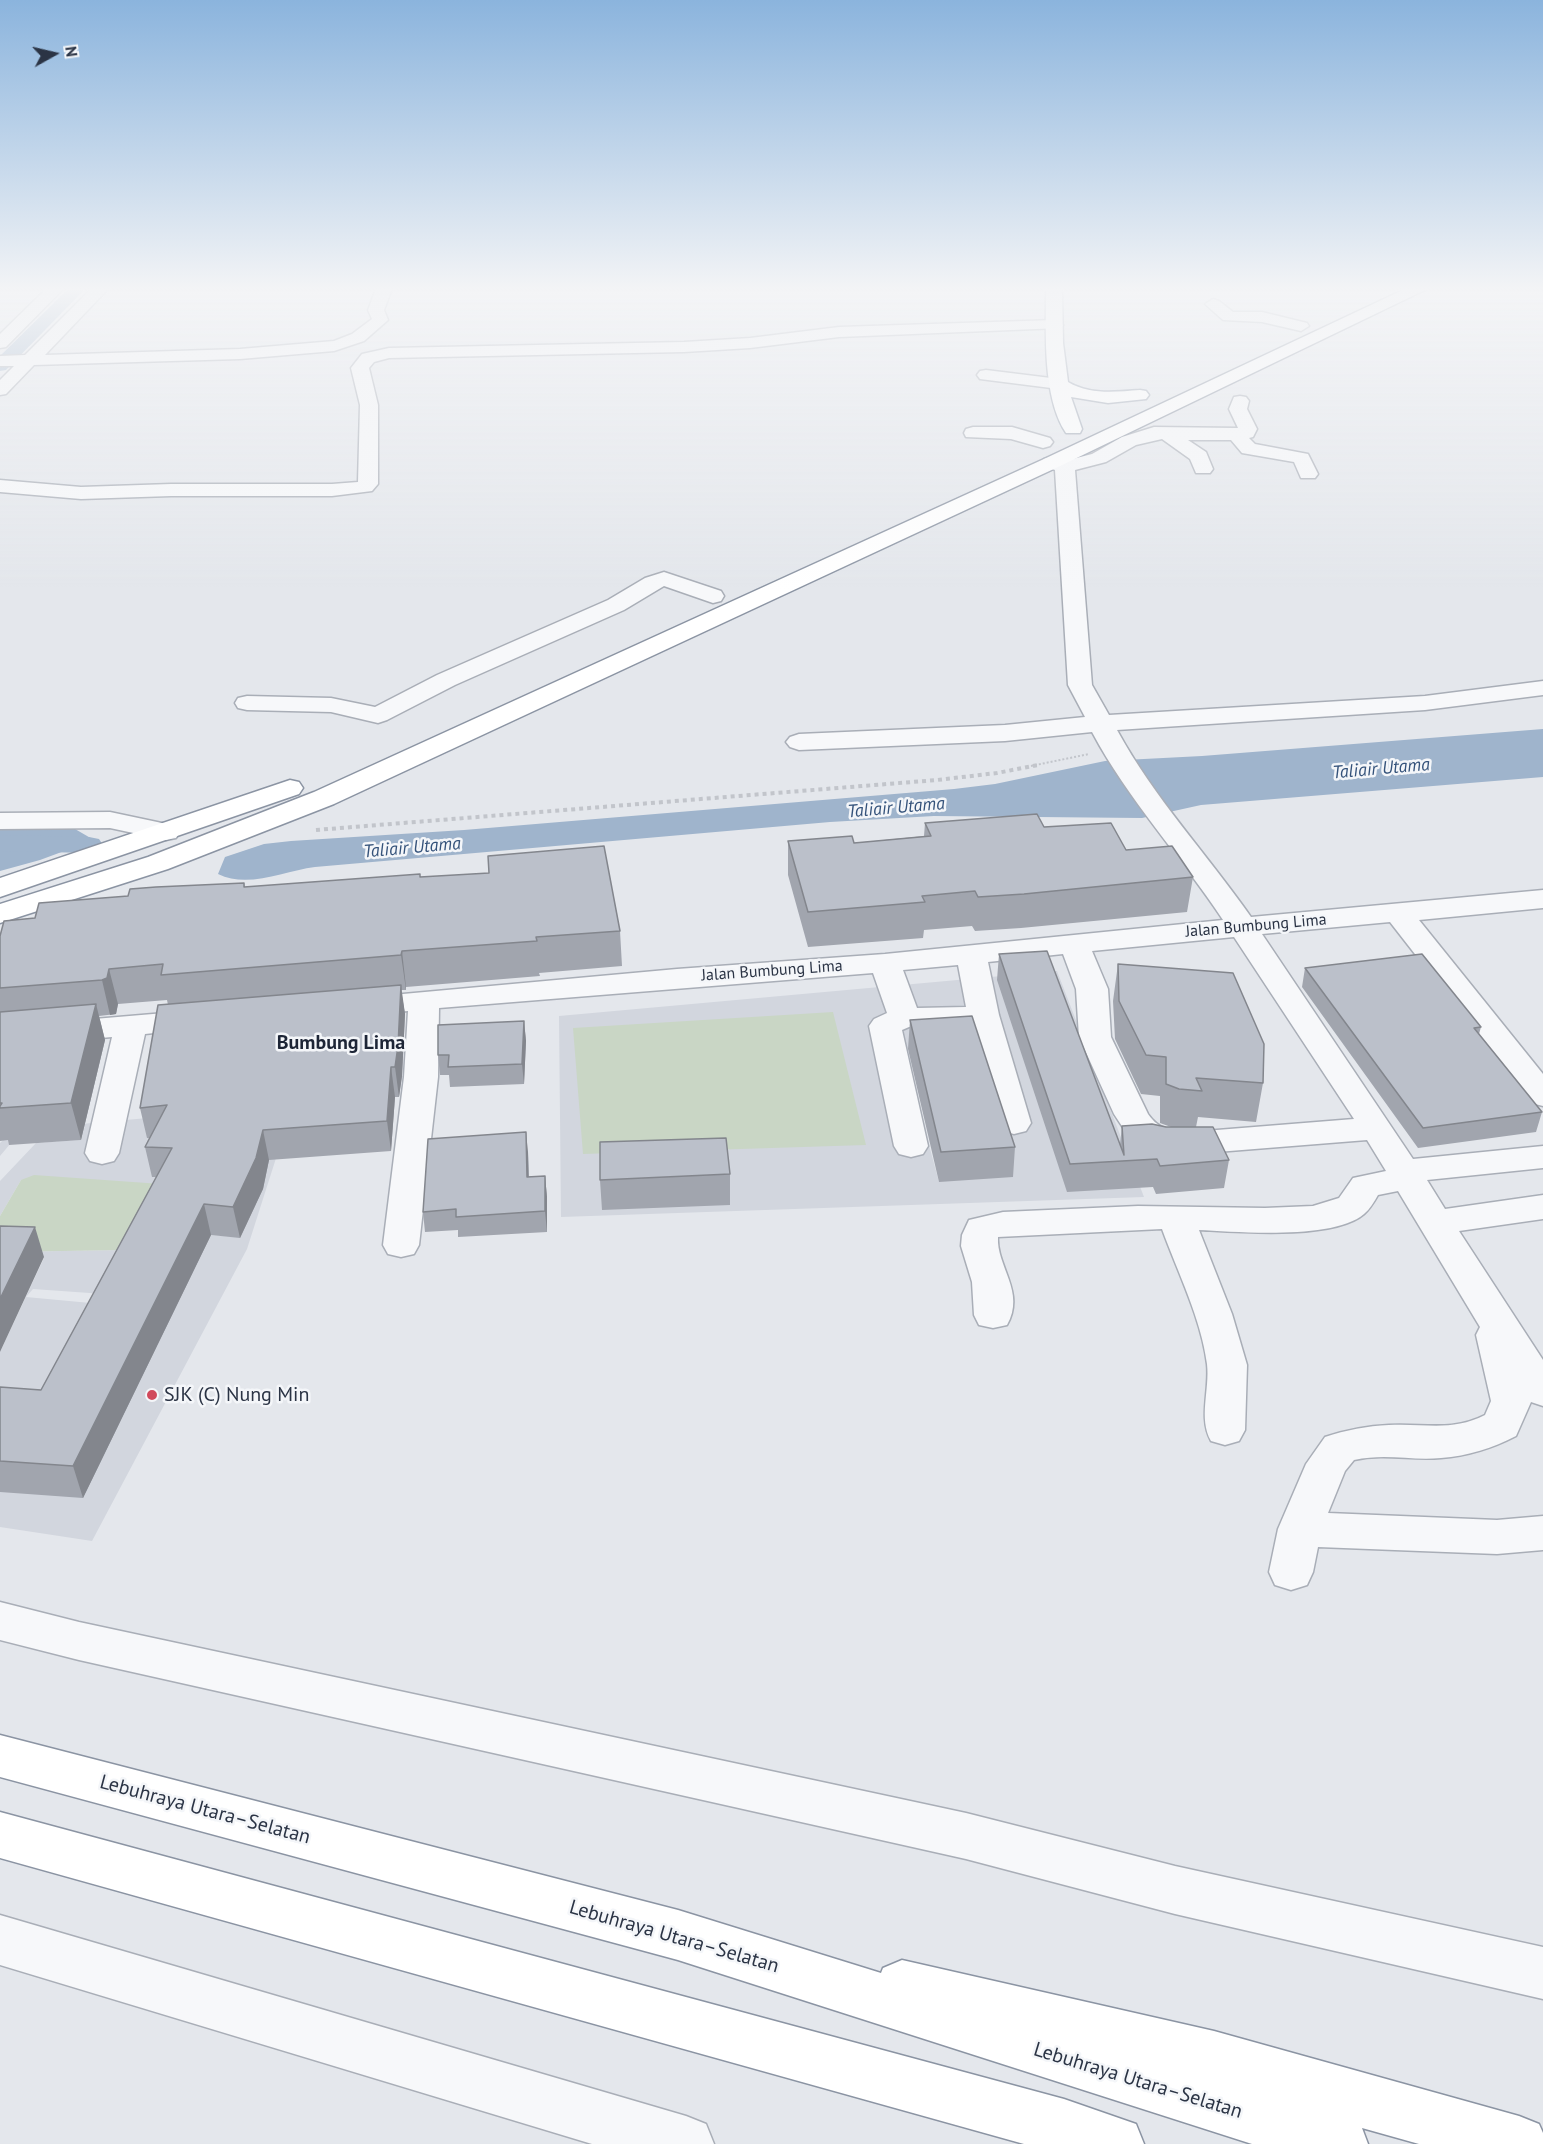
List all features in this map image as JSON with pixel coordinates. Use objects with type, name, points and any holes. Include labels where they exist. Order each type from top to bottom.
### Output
[{"type":"main road","points":[[1060,389],[1073,429]]},
{"type":"main road","points":[[1069,389],[1080,395],[1116,398],[1140,395]]},
{"type":"main road","points":[[1011,457],[1155,389]]},
{"type":"main road","points":[[0,914],[129,873],[324,798],[1058,465],[1210,389]]},
{"type":"main road","points":[[350,763],[416,736],[706,594],[777,566]]},
{"type":"main road","points":[[5,886],[306,781]]},
{"type":"main road","name":"Lebuhraya Utara–Selatan","points":[[0,1756],[678,1935],[1340,2144]]},
{"type":"main road","points":[[0,1835],[1064,2127],[1116,2144]]},
{"type":"main road","points":[[678,1935],[1214,2058],[1519,2144]]},
{"type":"street","points":[[0,486],[81,493],[171,490],[332,490],[365,487],[368,484],[370,426],[365,389]]},
{"type":"street","points":[[1240,401],[1238,409],[1248,429],[1246,433],[1236,435],[1154,433],[1129,441],[1099,458],[1058,465],[1080,686],[1110,741],[1167,827],[1211,880],[1377,1128],[1489,1310],[1543,1391]]},
{"type":"street","points":[[973,433],[1012,433],[1042,442]]},
{"type":"street","points":[[1169,435],[1199,456],[1203,469]]},
{"type":"street","points":[[1236,435],[1249,449],[1301,458],[1308,474]]},
{"type":"street","points":[[247,704],[331,705],[378,715],[446,680],[616,605],[653,583],[664,579],[706,594]]},
{"type":"street","points":[[799,742],[1005,734],[1110,741],[1543,688]]},
{"type":"street","points":[[0,821],[110,820],[156,835]]},
{"type":"street","name":"Jalan Bumbung Lima","points":[[330,1008],[665,979],[885,963],[1543,899]]},
{"type":"street","points":[[1398,913],[1543,1096]]},
{"type":"street","points":[[1074,944],[1092,989],[1095,1037],[1131,1114],[1143,1132],[1162,1142],[1192,1143],[1377,1128]]},
{"type":"street","points":[[970,954],[983,1015],[1014,1123]]},
{"type":"street","points":[[1401,964],[1436,960]]},
{"type":"street","points":[[885,963],[904,1017]]},
{"type":"street","points":[[1275,978],[1310,974]]},
{"type":"street","points":[[401,1245],[421,1077],[424,1000]]},
{"type":"street","points":[[911,1146],[885,1026],[904,1017],[947,1018],[983,1015]]},
{"type":"street","points":[[0,1037],[225,1018]]},
{"type":"street","points":[[102,1153],[131,1026]]},
{"type":"street","points":[[993,1315],[995,1303],[988,1269],[979,1249],[978,1236],[982,1229],[999,1223],[1024,1224],[1176,1217],[1265,1220],[1308,1218],[1350,1207],[1366,1186],[1407,1174],[1543,1157]]},
{"type":"street","points":[[1435,1223],[1543,1208]]},
{"type":"street","points":[[1176,1217],[1213,1314],[1227,1365],[1226,1430]]},
{"type":"street","points":[[1291,1572],[1300,1528],[1327,1464],[1340,1448],[1366,1442],[1392,1440],[1440,1443],[1483,1435],[1502,1425],[1511,1401],[1489,1310]]},
{"type":"street","points":[[1300,1528],[1497,1537],[1543,1533]]},
{"type":"street","points":[[0,1621],[79,1641],[966,1836],[1175,1890],[1543,1973]]},
{"type":"street","points":[[0,1940],[686,2144]]},
{"type":"path","points":[[316,830],[987,774],[1085,756],[1099,750],[1110,741]]},
{"type":"shaded area","points":[[1057,971],[1144,1197],[561,1217],[559,1016]],"holes":[[[970,1045],[939,1182],[903,1049]]]},
{"type":"shaded area","points":[[293,1105],[247,1249],[92,1541],[0,1527],[0,1492],[211,1235],[240,1237],[263,1189],[179,1179],[118,1295],[33,1289],[26,1297],[112,1305],[51,1421],[0,1417],[0,1352],[44,1258],[0,1252],[125,1250],[21,1180],[0,1216],[0,1181],[36,1143],[81,1140],[85,1125],[21,1131],[0,1156],[0,1143],[14,1130]]},
{"type":"green space","points":[[833,1012],[866,1145],[583,1154],[573,1028]]},
{"type":"green space","points":[[34,1175],[161,1184],[125,1250],[0,1252],[0,1216],[21,1180]]},
{"type":"water","points":[[1543,729],[1543,777],[1201,805],[1142,818],[934,816],[830,822],[315,867],[266,878],[241,880],[218,874],[225,857],[264,844],[291,841],[464,830],[954,789],[995,784],[1105,761],[1202,756]]},
{"type":"water","points":[[65,827],[75,829],[94,840],[40,860],[0,871],[0,828]]},
{"type":"building","points":[[1037,814],[1044,827],[1111,823],[1126,850],[1172,846],[1193,877],[978,897],[975,891],[922,896],[925,902],[808,912],[788,841],[852,836],[854,843],[931,836],[925,823]]},
{"type":"building","points":[[604,846],[620,931],[536,937],[537,941],[402,951],[401,955],[161,975],[163,964],[109,969],[107,978],[102,980],[0,988],[0,936],[4,921],[35,918],[39,903],[128,896],[130,889],[156,887],[244,883],[244,887],[420,874],[420,877],[489,873],[488,856]]},
{"type":"building","points":[[1047,951],[1124,1155],[1122,1126],[1152,1124],[1166,1127],[1213,1127],[1229,1160],[1160,1166],[1157,1159],[1070,1164],[999,954]]},
{"type":"building","points":[[1422,954],[1481,1027],[1474,1028],[1542,1112],[1423,1128],[1305,968]]},
{"type":"building","points":[[1118,964],[1233,973],[1264,1044],[1263,1083],[1196,1078],[1202,1091],[1179,1089],[1166,1084],[1166,1057],[1146,1055],[1119,1001]]},
{"type":"building","points":[[401,985],[398,1046],[395,1067],[391,1067],[387,1121],[263,1130],[256,1158],[233,1207],[204,1204],[73,1466],[0,1461],[0,1387],[41,1390],[172,1148],[145,1147],[167,1105],[140,1108],[158,1005]]},
{"type":"building","points":[[96,1004],[71,1103],[0,1108],[2,1103],[0,1103],[0,1012]]},
{"type":"building","points":[[972,1016],[1015,1147],[941,1152],[910,1020]]},
{"type":"building","points":[[524,1021],[522,1064],[448,1067],[449,1055],[438,1055],[438,1025]]},
{"type":"building","points":[[526,1132],[527,1177],[545,1176],[545,1211],[456,1217],[456,1209],[423,1212],[428,1139]]},
{"type":"building","points":[[726,1138],[730,1174],[600,1180],[600,1142]]},
{"type":"building","points":[[0,1226],[35,1227],[0,1299]]},
{"type":"waterway","name":"Taliair Utama","points":[[0,843],[89,845]]},
{"type":"place","name":"SJK (C) Nung Min","points":[[152,1395]]},
{"type":"district","name":"Bumbung Lima","points":[[341,1043]]}]
